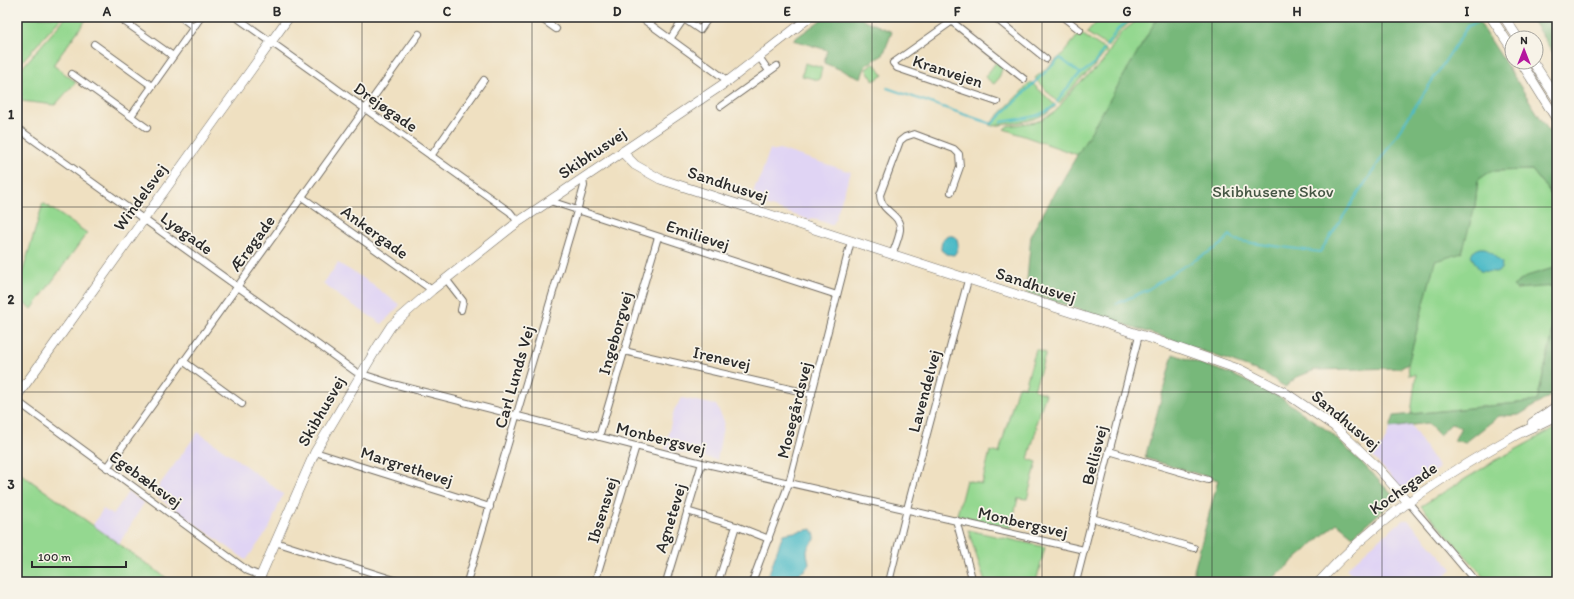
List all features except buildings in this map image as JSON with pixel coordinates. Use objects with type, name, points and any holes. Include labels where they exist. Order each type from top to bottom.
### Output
[{"type":"street","points":[[118,17],[173,56]]},
{"type":"street","points":[[181,17],[194,27]]},
{"type":"street","points":[[130,116],[201,17]]},
{"type":"street","name":"Drejøgade","points":[[236,17],[510,212],[518,222]]},
{"type":"street","name":"Windelsvej","points":[[17,396],[289,17]]},
{"type":"street","points":[[539,17],[556,29]]},
{"type":"street","points":[[640,17],[728,81]]},
{"type":"street","points":[[670,39],[685,18],[700,30],[709,17]]},
{"type":"street","name":"Skibhusvej","points":[[259,579],[315,452],[391,326],[432,290],[518,222],[728,81],[810,17]]},
{"type":"street","points":[[946,17],[952,21]]},
{"type":"street","name":"Kranvejen","points":[[958,17],[893,63],[897,68],[997,102]]},
{"type":"street","points":[[994,17],[1046,59]]},
{"type":"street","points":[[1063,17],[1080,30]]},
{"type":"street","points":[[1491,17],[1504,37]]},
{"type":"street","points":[[1504,17],[1513,30]]},
{"type":"street","name":"Kranvejen","points":[[952,21],[1024,79]]},
{"type":"street","name":"Ærøgade","points":[[107,468],[419,34]]},
{"type":"street","points":[[94,44],[152,86]]},
{"type":"street","points":[[760,57],[769,71]]},
{"type":"street","points":[[721,106],[777,66]]},
{"type":"street","points":[[1525,70],[1557,120]]},
{"type":"street","points":[[1538,70],[1557,99]]},
{"type":"street","points":[[72,74],[147,128]]},
{"type":"street","points":[[431,156],[484,80]]},
{"type":"street","name":"Lyøgade","points":[[17,128],[356,372],[361,374]]},
{"type":"street","points":[[892,254],[900,231],[900,225],[897,218],[884,207],[880,195],[900,141],[905,137],[914,134],[954,148],[959,154],[960,167],[951,192]]},
{"type":"street","name":"Sandhusvej","points":[[622,152],[635,165],[660,179],[1140,335],[1241,370],[1284,392],[1334,426],[1377,467],[1408,502]]},
{"type":"street","name":"Carl Lunds Vej","points":[[467,582],[577,211],[584,186],[583,179]]},
{"type":"street","name":"Ankergade","points":[[302,197],[432,290]]},
{"type":"street","name":"Emilievej","points":[[550,201],[837,295]]},
{"type":"street","name":"Ingeborgvej","points":[[599,437],[658,237]]},
{"type":"street","name":"Mosegårdsvej","points":[[752,582],[790,483],[851,241]]},
{"type":"street","points":[[446,279],[463,301],[461,310]]},
{"type":"street","name":"Lavendelvej","points":[[889,581],[968,280]]},
{"type":"street","name":"Bellisvej","points":[[1076,582],[1140,335]]},
{"type":"street","name":"Irenevej","points":[[624,351],[812,394]]},
{"type":"street","points":[[183,361],[242,404]]},
{"type":"street","name":"Monbergsvej","points":[[361,374],[517,416],[702,463],[1084,550]]},
{"type":"street","name":"Egebæksvej","points":[[17,401],[259,579]]},
{"type":"street","name":"Kochsgade","points":[[1322,581],[1371,531],[1408,502],[1516,435],[1557,406]]},
{"type":"street","name":"Kochsgade","points":[[1516,435],[1557,415]]},
{"type":"street","name":"Ibsensvej","points":[[595,582],[636,446]]},
{"type":"street","points":[[1109,451],[1208,480]]},
{"type":"street","name":"Margrethevej","points":[[315,452],[490,507]]},
{"type":"street","name":"Agnetevej","points":[[666,582],[702,463]]},
{"type":"street","points":[[1408,502],[1476,582]]},
{"type":"street","points":[[687,511],[769,538]]},
{"type":"street","points":[[1092,518],[1194,548]]},
{"type":"street","name":"Monbergsvej","points":[[956,520],[973,582]]},
{"type":"street","points":[[718,582],[736,526]]},
{"type":"street","points":[[275,542],[401,582]]},
{"type":"street","points":[[889,581],[899,582]]},
{"type":"shaded area","points":[[770,149],[775,151],[779,149],[851,172],[833,225],[811,218],[810,220],[753,201],[755,194],[753,193],[756,184],[758,184]]},
{"type":"shaded area","points":[[338,263],[363,278],[400,305],[382,324],[323,284]]},
{"type":"shaded area","points":[[682,398],[716,405],[724,421],[717,460],[665,449],[674,410]]},
{"type":"shaded area","points":[[1411,425],[1439,468],[1405,492],[1370,454],[1383,445],[1390,428]]},
{"type":"shaded area","points":[[198,432],[283,494],[269,529],[246,560],[153,494]]},
{"type":"shaded area","points":[[128,492],[144,503],[119,544],[93,525],[103,509],[113,515]]},
{"type":"shaded area","points":[[1403,520],[1408,520],[1452,569],[1439,582],[1396,582],[1372,576],[1369,582],[1358,582],[1346,569]]},
{"type":"green space","points":[[17,17],[62,17],[17,67]]},
{"type":"green space","points":[[66,17],[88,17],[53,65],[76,82],[55,105],[21,101],[21,69]]},
{"type":"green space","points":[[825,17],[858,17],[892,32],[883,55],[866,65],[861,78],[824,63],[827,50],[793,40]]},
{"type":"green space","points":[[1101,17],[1136,17],[1120,31],[1109,47],[1087,33]]},
{"type":"green space","points":[[1141,17],[1158,17],[1078,155],[1004,129],[1008,126],[1036,122],[1055,112],[1075,87],[1102,63],[1121,33]]},
{"type":"green space","name":"Skibhusene Skov","points":[[1158,17],[1476,17],[1504,61],[1504,70],[1510,70],[1557,144],[1557,202],[1532,170],[1491,171],[1478,180],[1475,206],[1462,253],[1435,261],[1408,364],[1401,368],[1315,370],[1297,377],[1285,387],[1266,374],[1175,341],[1026,292],[1031,234]]},
{"type":"green space","points":[[1530,17],[1557,17],[1557,59],[1544,39],[1544,30],[1538,30]]},
{"type":"green space","points":[[1080,33],[1106,50],[1106,52],[1092,69],[1078,81],[1059,104],[1035,78],[1061,56]]},
{"type":"green space","points":[[997,61],[1003,66],[999,78],[994,84],[985,77]]},
{"type":"green space","points":[[805,63],[822,68],[819,80],[802,76]]},
{"type":"green space","points":[[874,63],[883,75],[874,81],[866,69]]},
{"type":"green space","points":[[1031,82],[1056,106],[1049,112],[1034,119],[993,126],[989,125]]},
{"type":"green space","points":[[1532,170],[1557,202],[1557,267],[1528,276],[1516,289],[1555,285],[1552,337],[1537,401],[1411,414],[1416,374],[1409,375],[1408,364],[1435,261],[1475,206],[1478,180],[1491,171]]},
{"type":"green space","points":[[43,203],[87,233],[32,309],[17,299],[17,291]]},
{"type":"green space","points":[[1557,267],[1557,392],[1519,415],[1499,416],[1466,442],[1454,441],[1461,427],[1451,424],[1439,435],[1428,423],[1390,428],[1394,416],[1537,401],[1552,337],[1555,286],[1516,289],[1513,286],[1527,276]]},
{"type":"green space","points":[[1036,349],[1046,353],[1034,390],[1046,394],[1035,426],[1037,427],[1028,459],[1037,462],[1027,499],[1018,498],[1011,528],[957,515],[966,480],[982,484],[990,451],[999,453],[1018,386],[1025,387]]},
{"type":"green space","points":[[1173,354],[1233,375],[1280,397],[1331,433],[1396,499],[1353,536],[1337,523],[1269,582],[1191,582],[1218,480],[1145,458]]},
{"type":"green space","points":[[1557,427],[1557,582],[1489,582],[1421,506],[1493,462]]},
{"type":"green space","points":[[17,471],[172,582],[17,582]]},
{"type":"green space","points":[[968,530],[1045,547],[1036,582],[985,582]]},
{"type":"water","points":[[948,235],[956,237],[957,240],[958,249],[954,255],[946,254],[941,250],[942,241]]},
{"type":"water","points":[[1479,248],[1485,248],[1502,263],[1501,269],[1496,272],[1480,271],[1471,256],[1473,252]]},
{"type":"water","points":[[812,529],[815,540],[809,546],[807,552],[809,564],[805,570],[799,574],[796,582],[766,582],[783,534]]},
{"type":"waterway","points":[[1106,46],[1118,29],[1133,17]]},
{"type":"waterway","points":[[1116,304],[1147,290],[1221,245],[1230,235],[1235,240],[1320,252],[1468,26],[1476,23]]},
{"type":"waterway","points":[[1057,102],[1074,79],[1094,64],[1104,49]]},
{"type":"waterway","points":[[1035,82],[1060,58],[1081,74]]},
{"type":"waterway","points":[[887,88],[992,124],[1034,83]]},
{"type":"waterway","points":[[1001,122],[1023,119],[1043,113],[1055,105]]}]
